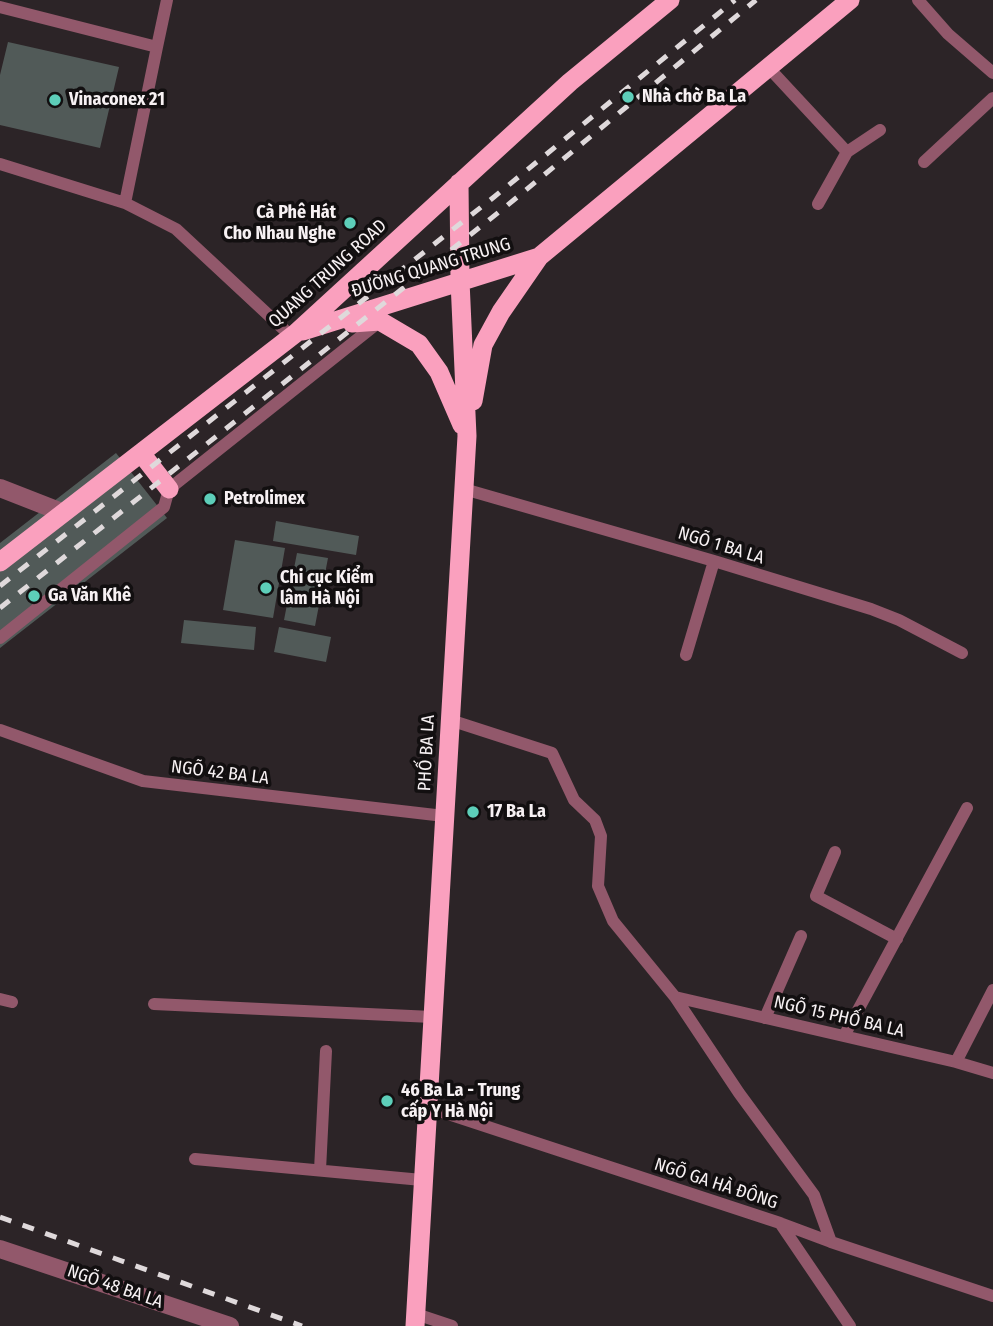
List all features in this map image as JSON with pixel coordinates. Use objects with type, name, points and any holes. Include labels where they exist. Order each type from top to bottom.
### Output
[{"type":"highway","name":"QUANG TRUNG ROAD","points":[[0,562],[293,335],[570,82],[670,0]]},
{"type":"highway","points":[[467,436],[483,345],[500,312],[539,257],[850,0]]},
{"type":"highway","name":"PHỐ BA LA","points":[[415,1320],[467,436],[459,183]]},
{"type":"highway","name":"ĐƯỜNG QUANG TRUNG","points":[[293,335],[539,257]]},
{"type":"highway","points":[[293,335],[349,323],[380,321],[419,344],[439,372],[467,436]]},
{"type":"highway","points":[[141,453],[169,489]]},
{"type":"street","points":[[0,488],[64,513]]},
{"type":"street","name":"NGÕ 48 BA LA","points":[[0,1249],[230,1326]]},
{"type":"lane","points":[[125,204],[167,0]]},
{"type":"lane","points":[[918,0],[948,34],[993,72]]},
{"type":"lane","points":[[0,7],[157,47]]},
{"type":"lane","points":[[768,67],[847,152]]},
{"type":"lane","points":[[924,162],[993,98]]},
{"type":"lane","points":[[818,204],[847,152],[880,130]]},
{"type":"lane","points":[[0,164],[125,204],[176,229],[293,335]]},
{"type":"lane","points":[[0,638],[164,507],[169,489],[380,321]]},
{"type":"lane","name":"NGÕ 1 BA LA","points":[[464,489],[871,609],[900,620],[962,653]]},
{"type":"lane","points":[[687,654],[714,561]]},
{"type":"lane","points":[[450,720],[552,753],[574,800],[595,820],[601,836],[598,886],[613,920],[676,997],[739,1093],[814,1195],[831,1242]]},
{"type":"lane","name":"NGÕ 42 BA LA","points":[[0,730],[143,781],[444,816]]},
{"type":"lane","points":[[844,1036],[967,808]]},
{"type":"lane","points":[[835,852],[816,896],[897,939]]},
{"type":"lane","points":[[765,1018],[801,936]]},
{"type":"lane","points":[[956,1062],[993,990]]},
{"type":"lane","name":"NGÕ 15 PHỐ BA LA","points":[[676,997],[993,1073]]},
{"type":"lane","points":[[154,1004],[432,1017]]},
{"type":"lane","points":[[320,1170],[326,1051]]},
{"type":"lane","name":"NGÕ GA HÀ ĐÔNG","points":[[427,1107],[993,1296]]},
{"type":"lane","points":[[195,1159],[422,1180]]},
{"type":"lane","points":[[780,1223],[850,1326]]},
{"type":"lane","points":[[415,1320],[452,1326]]},
{"type":"building","name":"Vinaconex 21","points":[[8,42],[119,67],[100,148],[0,125],[0,75]]},
{"type":"building","name":"Ga Văn Khê","points":[[116,453],[167,518],[0,648],[0,543]]},
{"type":"building","points":[[276,521],[359,536],[356,555],[273,541]]},
{"type":"building","points":[[235,540],[285,548],[273,618],[223,610]]},
{"type":"building","points":[[297,553],[328,558],[315,626],[284,620]]},
{"type":"building","points":[[184,620],[256,627],[254,650],[181,643]]},
{"type":"building","points":[[279,627],[331,637],[326,662],[274,652]]},
{"type":"railway","points":[[0,586],[494,197],[735,0]]},
{"type":"railway","points":[[0,608],[504,208],[756,0]]},
{"type":"railway","points":[[0,1217],[302,1326]]},
{"type":"place","name":"Nhà chờ Ba La","points":[[628,97]]},
{"type":"place","name":"Vinaconex 21","points":[[55,100]]},
{"type":"place","name":"Cà Phê Hát Cho Nhau Nghe","points":[[350,223]]},
{"type":"place","name":"Petrolimex","points":[[210,499]]},
{"type":"place","name":"Chi cục Kiểm lâm Hà Nội","points":[[266,588]]},
{"type":"place","name":"Ga Văn Khê","points":[[34,596]]},
{"type":"place","name":"17 Ba La","points":[[473,812]]},
{"type":"place","name":"46 Ba La - Trung cấp Y Hà Nội","points":[[387,1101]]}]
